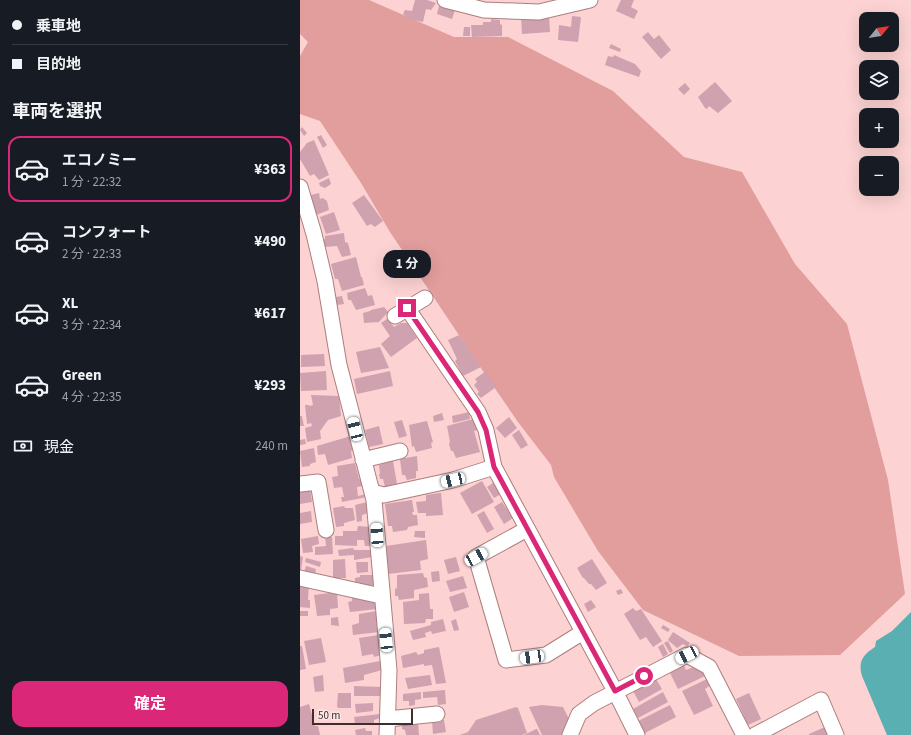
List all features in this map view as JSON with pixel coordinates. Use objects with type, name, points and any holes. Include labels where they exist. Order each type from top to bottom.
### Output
[{"type":"street","points":[[445,0],[484,10],[539,12],[556,4],[590,0]]},
{"type":"street","points":[[300,187],[314,234],[325,281],[339,365],[375,508],[381,596],[389,670],[387,735]]},
{"type":"street","points":[[424,298],[401,312],[478,412],[486,430],[494,467],[584,632],[637,735]]},
{"type":"street","points":[[363,460],[400,451]]},
{"type":"street","points":[[372,492],[384,495],[453,480],[494,467]]},
{"type":"street","points":[[300,484],[318,482],[326,530]]},
{"type":"street","points":[[527,529],[476,557],[506,660],[546,655],[584,632]]},
{"type":"street","points":[[300,578],[381,596]]},
{"type":"street","points":[[570,735],[579,714],[594,703],[687,655],[709,667],[744,735]]},
{"type":"street","points":[[755,735],[821,700],[836,735]]},
{"type":"street","points":[[388,719],[437,714]]},
{"type":"shaded area","points":[[300,0],[369,0],[454,37],[508,37],[613,91],[684,157],[742,172],[795,264],[847,324],[888,480],[905,594],[840,655],[739,656],[643,610],[598,551],[554,477],[551,465],[518,422],[485,374],[390,232],[361,183],[320,121],[300,114],[300,56],[308,42],[300,34]]},
{"type":"water","points":[[911,612],[911,735],[887,735],[862,676],[861,662],[867,653],[875,647],[876,641],[892,631]]},
{"type":"building","points":[[415,0],[427,0],[436,3],[431,10],[426,9],[423,22],[409,19],[403,14],[405,10],[412,11]]},
{"type":"building","points":[[621,0],[634,0],[631,7],[638,11],[634,19],[616,11]]},
{"type":"building","points":[[439,6],[455,10],[452,19],[437,14]]},
{"type":"building","points":[[549,16],[550,32],[522,34],[521,17]]},
{"type":"building","points":[[572,16],[581,17],[578,42],[558,40],[559,25],[571,27]]},
{"type":"building","points":[[491,19],[500,20],[500,24],[502,25],[502,36],[472,37],[471,25],[483,25],[483,22],[491,22]]},
{"type":"building","points":[[464,27],[470,27],[470,36],[463,36]]},
{"type":"building","points":[[648,32],[654,39],[659,35],[671,50],[661,59],[642,37]]},
{"type":"building","points":[[611,44],[621,49],[620,52],[609,48]]},
{"type":"building","points":[[614,55],[635,64],[641,71],[639,77],[605,65],[608,56],[613,57]]},
{"type":"building","points":[[715,82],[732,101],[718,113],[709,106],[707,109],[705,108],[698,97]]},
{"type":"building","points":[[685,83],[690,89],[684,95],[678,89]]},
{"type":"building","points":[[302,127],[307,133],[304,136],[300,130]]},
{"type":"building","points":[[321,135],[327,145],[323,148],[317,137]]},
{"type":"building","points":[[314,140],[329,175],[319,180],[314,174],[310,176],[300,159],[300,152],[307,143]]},
{"type":"building","points":[[329,178],[331,184],[325,188],[320,186],[319,183]]},
{"type":"building","points":[[319,193],[320,199],[323,198],[327,201],[329,210],[316,215],[311,195]]},
{"type":"building","points":[[364,195],[383,221],[375,227],[371,224],[367,226],[352,203]]},
{"type":"building","points":[[334,212],[340,230],[326,234],[320,217]]},
{"type":"building","points":[[344,233],[345,242],[348,243],[351,255],[342,257],[337,246],[324,247],[323,240],[325,239],[325,236]]},
{"type":"building","points":[[356,257],[364,285],[342,291],[338,279],[335,279],[331,264]]},
{"type":"building","points":[[365,288],[368,296],[372,295],[375,305],[356,310],[351,300],[348,300],[347,293]]},
{"type":"building","points":[[342,296],[344,304],[337,305],[336,297]]},
{"type":"building","points":[[384,307],[388,312],[379,322],[364,323],[363,313]]},
{"type":"building","points":[[387,319],[394,327],[401,323],[407,323],[417,338],[391,357],[381,344],[390,336],[381,323]]},
{"type":"building","points":[[459,335],[481,367],[463,376],[455,361],[457,359],[448,340]]},
{"type":"building","points":[[380,347],[389,368],[361,373],[356,352]]},
{"type":"building","points":[[324,354],[325,366],[301,367],[301,355]]},
{"type":"building","points":[[326,371],[327,390],[301,391],[300,373]]},
{"type":"building","points":[[390,371],[393,386],[357,394],[354,379]]},
{"type":"building","points":[[486,371],[496,387],[481,398],[477,394],[479,392],[474,385],[477,382],[475,379]]},
{"type":"building","points":[[311,395],[339,396],[341,416],[328,420],[320,431],[321,439],[307,442],[305,428],[312,426],[311,423],[307,424],[305,405],[313,405]]},
{"type":"building","points":[[469,412],[470,419],[453,423],[452,416]]},
{"type":"building","points":[[442,413],[444,420],[434,422],[433,416]]},
{"type":"building","points":[[300,416],[302,416],[304,426],[300,426]]},
{"type":"building","points":[[509,417],[517,428],[505,438],[496,428]]},
{"type":"building","points":[[473,419],[477,430],[474,431],[480,452],[456,458],[453,451],[451,451],[449,444],[450,442],[447,426]]},
{"type":"building","points":[[402,420],[407,436],[399,438],[394,422]]},
{"type":"building","points":[[427,421],[433,442],[431,443],[432,448],[416,452],[414,446],[412,447],[409,425]]},
{"type":"building","points":[[379,426],[383,444],[369,447],[365,430]]},
{"type":"building","points":[[519,430],[528,445],[521,449],[512,435]]},
{"type":"building","points":[[351,436],[355,450],[351,451],[352,458],[328,465],[325,454],[318,455],[317,446]]},
{"type":"building","points":[[305,439],[306,444],[300,445],[300,440]]},
{"type":"building","points":[[314,448],[316,462],[310,464],[310,466],[302,467],[300,451]]},
{"type":"building","points":[[417,456],[418,471],[416,471],[416,478],[407,480],[405,475],[402,475],[400,459]]},
{"type":"building","points":[[393,461],[397,484],[385,487],[383,479],[380,479],[379,465]]},
{"type":"building","points":[[355,463],[359,479],[362,479],[363,486],[357,487],[358,496],[367,494],[367,497],[342,502],[341,497],[344,497],[342,487],[334,488],[332,477],[338,476],[337,466]]},
{"type":"building","points":[[482,481],[494,502],[472,514],[460,493]]},
{"type":"building","points":[[496,481],[503,493],[494,498],[487,487]]},
{"type":"building","points":[[310,488],[312,502],[300,504],[300,490]]},
{"type":"building","points":[[441,493],[443,515],[426,516],[426,513],[418,513],[416,502],[426,501],[426,495]]},
{"type":"building","points":[[412,500],[414,512],[412,512],[413,515],[417,515],[418,525],[408,527],[407,530],[393,532],[392,526],[388,526],[385,504]]},
{"type":"building","points":[[367,502],[368,513],[362,515],[362,521],[357,522],[355,505]]},
{"type":"building","points":[[502,502],[513,518],[504,524],[494,507]]},
{"type":"building","points":[[344,506],[345,508],[353,508],[355,520],[344,523],[344,526],[336,527],[333,508]]},
{"type":"building","points":[[311,511],[312,522],[300,524],[300,513]]},
{"type":"building","points":[[484,511],[494,529],[487,533],[477,515]]},
{"type":"building","points":[[358,526],[371,527],[372,546],[365,546],[364,540],[357,540],[357,546],[335,545],[335,536],[343,536],[343,531],[357,531]]},
{"type":"building","points":[[415,531],[425,531],[425,538],[414,537]]},
{"type":"building","points":[[318,536],[319,544],[312,546],[313,552],[303,553],[301,539]]},
{"type":"building","points":[[325,537],[332,537],[333,554],[315,555],[315,547],[326,546]]},
{"type":"building","points":[[426,540],[428,559],[420,561],[421,570],[388,574],[386,546]]},
{"type":"building","points":[[353,548],[354,550],[371,550],[372,557],[354,560],[354,555],[339,556],[338,550]]},
{"type":"building","points":[[300,556],[303,557],[301,570],[300,570]]},
{"type":"building","points":[[456,557],[460,571],[448,574],[444,560]]},
{"type":"building","points":[[306,558],[321,562],[320,567],[305,562]]},
{"type":"building","points":[[345,559],[346,578],[333,578],[333,560]]},
{"type":"building","points":[[592,559],[607,583],[596,590],[583,578],[577,568]]},
{"type":"building","points":[[356,562],[368,562],[368,572],[357,573]]},
{"type":"building","points":[[306,566],[316,569],[315,575],[304,572]]},
{"type":"building","points":[[439,571],[440,581],[432,582],[431,572]]},
{"type":"building","points":[[423,573],[424,577],[427,578],[428,587],[414,590],[414,598],[399,600],[398,596],[395,596],[395,589],[397,588],[397,575]]},
{"type":"building","points":[[360,575],[374,575],[375,585],[355,585],[355,578],[360,577]]},
{"type":"building","points":[[463,576],[467,588],[450,592],[446,581]]},
{"type":"building","points":[[300,584],[309,584],[308,600],[310,600],[310,608],[300,607]]},
{"type":"building","points":[[621,589],[623,593],[618,595],[616,591]]},
{"type":"building","points":[[337,592],[338,608],[330,609],[330,615],[317,616],[314,595]]},
{"type":"building","points":[[464,592],[469,607],[454,612],[449,597]]},
{"type":"building","points":[[429,593],[430,609],[433,609],[433,619],[426,619],[425,623],[404,624],[403,602],[419,600],[419,594]]},
{"type":"building","points":[[352,596],[375,597],[377,609],[350,612],[348,602],[352,601]]},
{"type":"building","points":[[591,600],[596,607],[588,612],[584,604]]},
{"type":"building","points":[[633,608],[636,611],[641,609],[662,641],[653,647],[646,637],[640,640],[624,614]]},
{"type":"building","points":[[300,611],[308,611],[308,616],[300,616]]},
{"type":"building","points":[[377,611],[379,632],[353,635],[352,625],[359,623],[359,614]]},
{"type":"building","points":[[338,617],[339,626],[331,625],[331,618]]},
{"type":"building","points":[[443,619],[446,631],[432,634],[431,631],[425,633],[426,637],[413,640],[410,631],[431,625],[431,622]]},
{"type":"building","points":[[456,619],[459,630],[454,631],[451,621]]},
{"type":"building","points":[[663,625],[670,629],[668,632],[661,628]]},
{"type":"building","points":[[673,632],[690,643],[687,646],[683,644],[677,648],[668,640]]},
{"type":"building","points":[[379,635],[382,655],[374,657],[373,654],[362,656],[359,638]]},
{"type":"building","points":[[321,638],[326,662],[309,665],[304,641]]},
{"type":"building","points":[[668,641],[673,651],[670,653],[664,643]]},
{"type":"building","points":[[663,644],[668,654],[663,657],[658,647]]},
{"type":"building","points":[[300,646],[302,646],[306,669],[300,670]]},
{"type":"building","points":[[439,647],[446,683],[436,684],[432,665],[424,666],[424,664],[403,668],[401,656],[416,652],[418,655],[424,653],[424,650]]},
{"type":"building","points":[[380,661],[382,670],[364,675],[364,680],[345,683],[343,668]]},
{"type":"building","points":[[683,664],[686,670],[696,666],[703,670],[705,676],[678,689],[669,671]]},
{"type":"building","points":[[323,675],[324,691],[315,692],[313,677]]},
{"type":"building","points":[[430,675],[432,685],[408,689],[405,678]]},
{"type":"building","points":[[656,679],[662,689],[639,702],[633,691]]},
{"type":"building","points":[[707,679],[711,685],[705,689],[713,706],[694,715],[682,691]]},
{"type":"building","points":[[354,686],[382,687],[382,696],[354,696]]},
{"type":"building","points":[[445,690],[446,704],[438,705],[437,697],[423,698],[423,692]]},
{"type":"building","points":[[421,692],[421,699],[415,700],[415,705],[409,706],[409,701],[403,701],[403,694]]},
{"type":"building","points":[[663,692],[668,702],[638,718],[633,709]]},
{"type":"building","points":[[338,693],[351,693],[351,708],[338,708]]},
{"type":"building","points":[[749,693],[761,719],[748,725],[736,699]]},
{"type":"building","points":[[373,703],[373,711],[356,713],[355,704]]},
{"type":"building","points":[[309,704],[315,726],[318,726],[320,735],[300,735],[300,707]]},
{"type":"building","points":[[542,705],[563,707],[570,721],[564,735],[542,735],[529,707]]},
{"type":"building","points":[[670,705],[676,717],[645,733],[638,721]]},
{"type":"building","points":[[516,707],[518,708],[527,733],[522,735],[460,735],[468,732],[476,720]]},
{"type":"building","points":[[380,714],[380,718],[374,720],[374,723],[355,724],[354,717]]},
{"type":"building","points":[[444,720],[446,732],[433,734],[432,721]]},
{"type":"building","points":[[418,722],[419,735],[406,735],[405,730],[402,729],[402,723]]},
{"type":"building","points":[[825,727],[828,735],[809,735],[809,734]]},
{"type":"building","points":[[365,728],[366,731],[372,731],[372,735],[356,735],[355,730]]},
{"type":"building","points":[[536,729],[540,735],[524,735]]},
{"type":"route","points":[[407,308],[478,412],[486,430],[494,467],[615,691],[644,676]]}]
